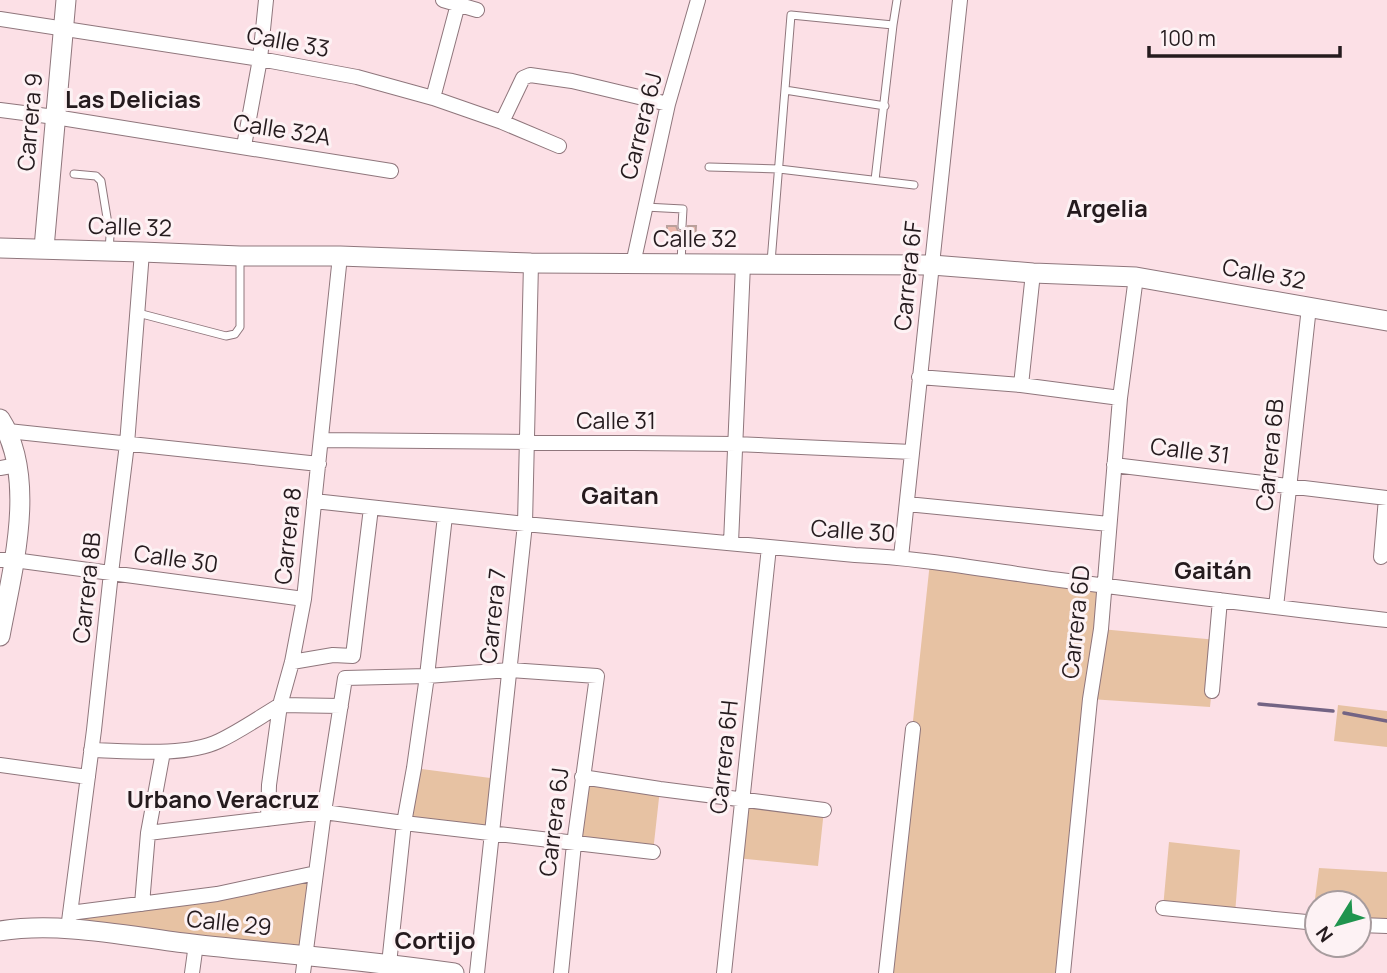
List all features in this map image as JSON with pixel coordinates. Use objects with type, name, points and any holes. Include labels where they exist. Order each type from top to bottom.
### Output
[{"type":"main road","name":"Carrera 9","points":[[44,248],[66,0]]},
{"type":"main road","name":"Calle 32","points":[[0,248],[531,263],[932,265],[1136,277],[1387,321]]},
{"type":"main road","points":[[0,636],[7,560],[19,527],[20,501],[9,467],[14,450],[4,425]]},
{"type":"main road","name":"Calle 29","points":[[0,931],[38,928],[69,921],[304,964],[390,964],[454,973]]},
{"type":"street","points":[[244,146],[260,60],[266,0]]},
{"type":"street","name":"Carrera 6J","points":[[633,264],[668,104],[698,0]]},
{"type":"street","name":"Carrera 6F","points":[[901,557],[960,0]]},
{"type":"street","points":[[433,99],[451,2],[477,10]]},
{"type":"street","name":"Calle 33","points":[[0,19],[357,77],[502,122],[559,146]]},
{"type":"street","points":[[502,122],[523,78],[530,75],[572,81],[668,104]]},
{"type":"street","name":"Calle 32A","points":[[0,110],[391,170]]},
{"type":"street","name":"Carrera 8B","points":[[69,921],[127,443],[142,251]]},
{"type":"street","name":"Carrera 8","points":[[268,819],[269,785],[280,705],[292,662],[304,599],[340,256]]},
{"type":"street","name":"Carrera 7","points":[[477,973],[525,524],[531,263]]},
{"type":"street","points":[[731,542],[743,264]]},
{"type":"street","points":[[1021,385],[1033,273]]},
{"type":"street","name":"Carrera 6D","points":[[1063,973],[1090,699],[1101,621],[1120,398],[1136,277]]},
{"type":"street","name":"Carrera 6B","points":[[1276,607],[1309,307]]},
{"type":"street","points":[[919,377],[1021,385],[1120,398]]},
{"type":"street","points":[[4,425],[127,443],[319,464]]},
{"type":"street","name":"Calle 31","points":[[321,440],[735,444],[912,452]]},
{"type":"street","name":"Calle 31","points":[[1114,465],[1386,498]]},
{"type":"street","points":[[1381,557],[1386,498]]},
{"type":"street","name":"Calle 30","points":[[314,501],[525,524],[901,557],[1104,586],[1387,620]]},
{"type":"street","points":[[907,504],[1109,524]]},
{"type":"street","points":[[292,662],[333,655],[353,656],[371,508]]},
{"type":"street","points":[[390,964],[404,823],[426,676],[444,516]]},
{"type":"street","name":"Carrera 6H","points":[[724,973],[769,547]]},
{"type":"street","name":"Calle 30","points":[[7,560],[304,599]]},
{"type":"street","points":[[1212,691],[1220,600]]},
{"type":"street","points":[[304,964],[345,678],[426,676],[510,667]]},
{"type":"street","name":"Carrera 6J","points":[[510,667],[597,676],[573,844],[561,973]]},
{"type":"street","points":[[92,747],[163,752],[203,747],[219,741],[280,705],[341,706]]},
{"type":"street","points":[[886,973],[913,729]]},
{"type":"street","points":[[142,904],[148,833],[163,752]]},
{"type":"street","points":[[0,765],[88,776]]},
{"type":"street","points":[[582,777],[824,810]]},
{"type":"street","points":[[148,833],[324,812],[653,852]]},
{"type":"street","points":[[69,921],[142,904],[218,894],[316,873]]},
{"type":"street","points":[[1163,908],[1303,922]]},
{"type":"street","points":[[192,973],[196,944]]},
{"type":"lane","points":[[875,180],[897,0]]},
{"type":"lane","points":[[771,264],[791,15],[893,25]]},
{"type":"lane","points":[[785,90],[885,106]]},
{"type":"lane","points":[[709,167],[779,169],[914,185]]},
{"type":"lane","points":[[74,174],[96,176],[101,181],[110,236],[109,250]]},
{"type":"lane","points":[[645,207],[683,209],[682,226]]},
{"type":"lane","points":[[681,264],[682,242]]},
{"type":"lane","points":[[138,313],[226,336],[235,334],[240,327],[240,256]]},
{"type":"shaded area","points":[[930,562],[1104,586],[1101,629],[1217,640],[1210,707],[1090,699],[1063,973],[886,973]]},
{"type":"shaded area","points":[[1338,705],[1387,711],[1387,747],[1334,741]]},
{"type":"shaded area","points":[[414,768],[498,779],[492,833],[404,823]]},
{"type":"shaded area","points":[[582,777],[660,789],[653,852],[574,844]]},
{"type":"shaded area","points":[[742,799],[824,810],[818,866],[736,858]]},
{"type":"shaded area","points":[[1169,842],[1240,850],[1235,914],[1163,908]]},
{"type":"shaded area","points":[[1319,868],[1387,872],[1387,926],[1373,926],[1373,889],[1316,889]]},
{"type":"shaded area","points":[[316,873],[305,955],[68,929],[70,913]]},
{"type":"building","points":[[667,226],[676,226],[678,231],[682,232],[687,230],[688,226],[696,226],[695,242],[688,242],[686,237],[682,236],[677,238],[676,242],[667,242]]},
{"type":"waterway","points":[[1259,704],[1333,711]]},
{"type":"waterway","points":[[1344,713],[1387,721]]},
{"type":"district","name":"Las Delicias","points":[[133,100]]},
{"type":"district","name":"Argelia","points":[[1107,209]]},
{"type":"district","name":"Gaitan","points":[[620,496]]},
{"type":"district","name":"Gaitán","points":[[1213,571]]},
{"type":"district","name":"Urbano Veracruz","points":[[223,800]]},
{"type":"district","name":"Cortijo","points":[[435,941]]}]
